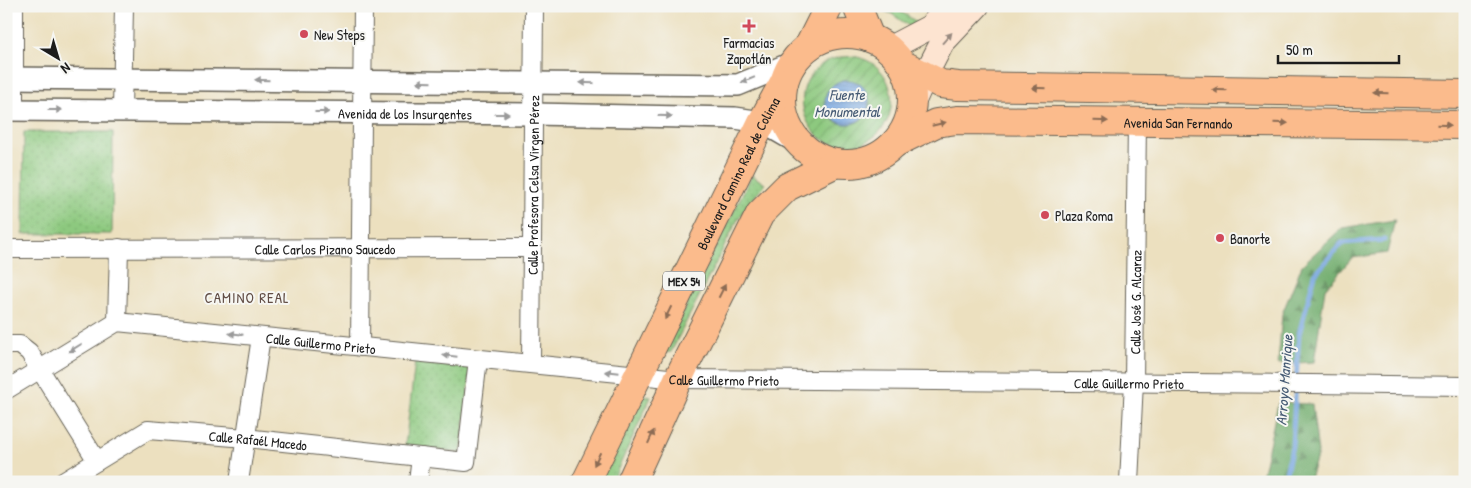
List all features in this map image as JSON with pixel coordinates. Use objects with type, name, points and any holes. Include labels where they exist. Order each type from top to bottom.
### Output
[{"type":"main road","name":"Boulevard Camino Real de Colima","points":[[586,482],[762,122],[829,6]]},
{"type":"main road","points":[[857,6],[896,57],[911,84],[912,105],[907,125],[895,143],[878,156],[858,164],[836,163],[815,156],[798,143],[787,125],[782,103],[796,63],[828,37],[849,33],[896,57],[941,84],[958,86],[1465,94]]},
{"type":"main road","points":[[896,57],[930,27],[950,6]]},
{"type":"main road","points":[[896,57],[942,43],[977,6]]},
{"type":"main road","points":[[1249,91],[1250,123]]},
{"type":"main road","name":"Avenida San Fernando","points":[[895,143],[936,123],[957,120],[1465,125]]},
{"type":"main road","name":"MEX 54","points":[[631,482],[678,379],[760,214],[788,187],[836,163]]},
{"type":"street","points":[[10,110],[14,6]]},
{"type":"street","points":[[122,111],[124,6]]},
{"type":"street","points":[[360,347],[363,6]]},
{"type":"street","name":"Calle Profesora Celsa Virgen Pérez","points":[[531,364],[534,6]]},
{"type":"street","points":[[10,78],[738,85],[796,63]]},
{"type":"street","name":"Avenida de los Insurgentes","points":[[10,110],[362,112],[735,118],[762,122],[798,143]]},
{"type":"street","name":"Calle José G. Alcaraz","points":[[1129,482],[1134,382],[1137,121]]},
{"type":"street","name":"Calle Carlos Pizano Saucedo","points":[[6,248],[532,248]]},
{"type":"street","points":[[6,390],[117,322],[119,248]]},
{"type":"street","name":"Calle Guillermo Prieto","points":[[117,322],[678,379],[1465,386]]},
{"type":"street","points":[[239,482],[260,337]]},
{"type":"street","points":[[6,345],[20,345],[28,352],[96,461]]},
{"type":"street","name":"Calle Rafaél Macedo","points":[[63,482],[148,430],[246,438],[466,462],[478,359]]},
{"type":"street","points":[[418,482],[422,457]]},
{"type":"green space","points":[[872,6],[890,6],[919,24],[910,27],[892,14]]},
{"type":"green space","points":[[839,57],[857,57],[871,62],[881,71],[888,83],[891,95],[891,108],[887,121],[879,132],[858,145],[845,147],[830,143],[815,133],[804,114],[803,104],[803,94],[811,75],[827,61]],"holes":[[[843,80],[852,82],[864,89],[869,96],[868,110],[865,115],[862,119],[852,124],[834,121],[826,93],[831,87]]]},
{"type":"green space","points":[[24,132],[113,132],[112,234],[23,234]]},
{"type":"green space","points":[[752,175],[765,184],[738,219],[671,352],[662,353]]},
{"type":"green space","points":[[1395,220],[1387,253],[1352,258],[1325,289],[1314,362],[1278,364],[1282,314],[1302,265],[1342,228]]},
{"type":"green space","points":[[415,362],[471,368],[461,453],[405,446]]},
{"type":"green space","points":[[640,395],[651,397],[612,482],[599,482]]},
{"type":"green space","points":[[1278,403],[1312,404],[1318,453],[1309,482],[1261,482]]},
{"type":"water","name":"Fuente Monumental","points":[[851,80],[863,86],[868,93],[868,111],[863,118],[856,123],[843,124],[835,121],[828,114],[825,98],[828,90],[835,83]]},
{"type":"waterway","name":"Arroyo Manrique","points":[[1284,482],[1292,446],[1299,334],[1315,274],[1342,243],[1384,240]]},
{"type":"place","name":"Farmacias Zapotlán","points":[[749,26]]},
{"type":"place","name":"New Steps","points":[[304,34]]},
{"type":"place","name":"Plaza Roma","points":[[1045,215]]},
{"type":"place","name":"Banorte","points":[[1220,238]]},
{"type":"district","name":"CAMINO REAL","points":[[247,297]]}]
